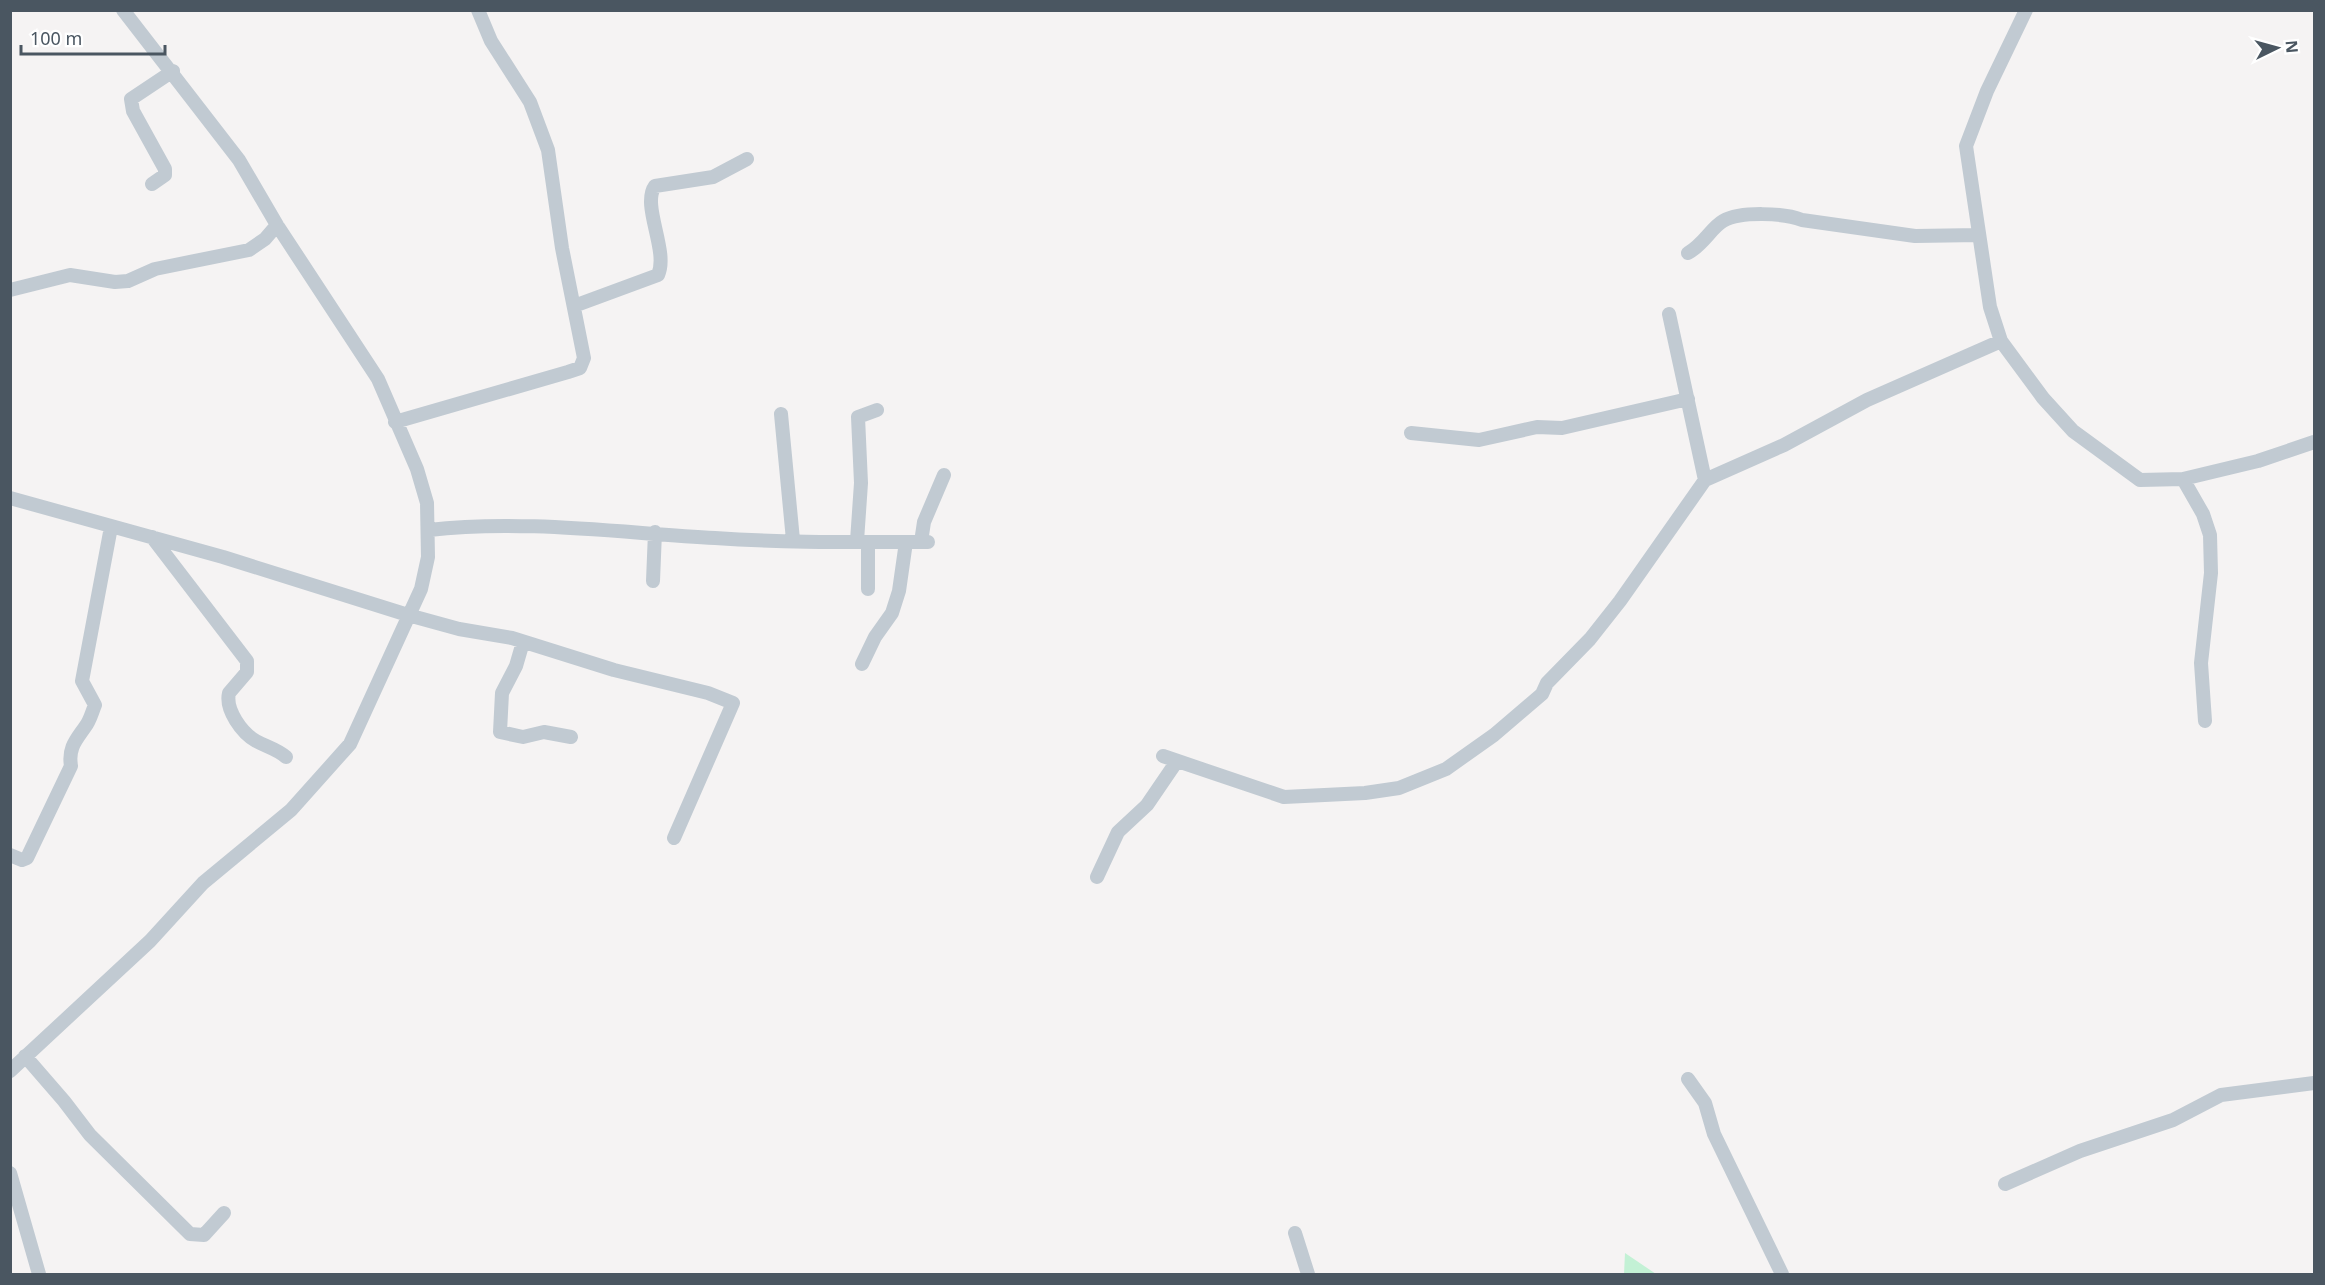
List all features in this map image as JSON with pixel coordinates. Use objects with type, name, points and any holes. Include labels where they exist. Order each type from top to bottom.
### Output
[{"type":"street","points":[[395,422],[580,368],[584,358],[562,248],[548,150],[530,102],[507,70],[478,10]]},
{"type":"street","points":[[2026,10],[1987,91],[1966,146],[1990,307],[2001,341],[2043,399],[2073,431],[2123,470],[2140,480],[2183,479],[2258,461],[2314,442]]},
{"type":"street","points":[[10,1071],[73,1015],[150,941],[203,883],[291,810],[350,744],[421,589],[428,557],[427,503],[417,469],[378,379],[277,225],[239,160],[173,71],[124,11]]},
{"type":"street","points":[[152,184],[165,175],[165,169],[133,111],[130,99],[173,71]]},
{"type":"street","points":[[574,306],[658,275],[661,258],[651,197],[655,186],[713,177],[747,159]]},
{"type":"street","points":[[1688,253],[1701,246],[1722,222],[1741,216],[1787,214],[1802,220],[1915,236],[1979,235]]},
{"type":"street","points":[[10,290],[70,276],[115,282],[128,280],[155,268],[249,250],[265,239],[277,225]]},
{"type":"street","points":[[1669,314],[1705,480]]},
{"type":"street","points":[[1163,756],[1284,797],[1365,793],[1400,788],[1446,769],[1494,735],[1542,694],[1547,683],[1590,639],[1620,601],[1705,480],[1784,445],[1867,400],[2001,341]]},
{"type":"street","points":[[1411,432],[1479,440],[1537,427],[1562,428],[1688,399]]},
{"type":"street","points":[[868,589],[862,541],[858,417],[877,410]]},
{"type":"street","points":[[781,414],[782,450],[793,540]]},
{"type":"street","points":[[429,530],[466,526],[655,532],[715,538],[925,542],[924,522],[944,476]]},
{"type":"street","points":[[2183,479],[2203,514],[2211,545],[2211,573],[2200,663],[2205,721]]},
{"type":"street","points":[[10,498],[152,537],[408,615],[523,642],[614,670],[708,693],[733,703],[674,838]]},
{"type":"street","points":[[10,855],[22,860],[27,858],[71,766],[70,753],[75,737],[85,727],[95,705],[82,681],[111,527]]},
{"type":"street","points":[[653,580],[655,532]]},
{"type":"street","points":[[152,537],[247,661],[247,672],[229,693],[230,709],[241,728],[255,741],[271,747],[286,758]]},
{"type":"street","points":[[862,664],[875,637],[892,613],[899,591],[906,542]]},
{"type":"street","points":[[523,642],[516,666],[502,693],[500,732],[524,737],[544,732],[571,737]]},
{"type":"street","points":[[1097,877],[1118,832],[1147,805],[1177,761]]},
{"type":"street","points":[[25,1056],[64,1101],[90,1136],[190,1234],[204,1234],[224,1213]]},
{"type":"street","points":[[1688,1079],[1704,1103],[1714,1134],[1782,1275]]},
{"type":"street","points":[[2006,1184],[2080,1151],[2173,1120],[2221,1095],[2314,1083]]},
{"type":"street","points":[[10,1173],[39,1275]]},
{"type":"street","points":[[1295,1233],[1308,1275]]},
{"type":"green space","points":[[1625,1253],[1656,1274],[1624,1274]]}]
